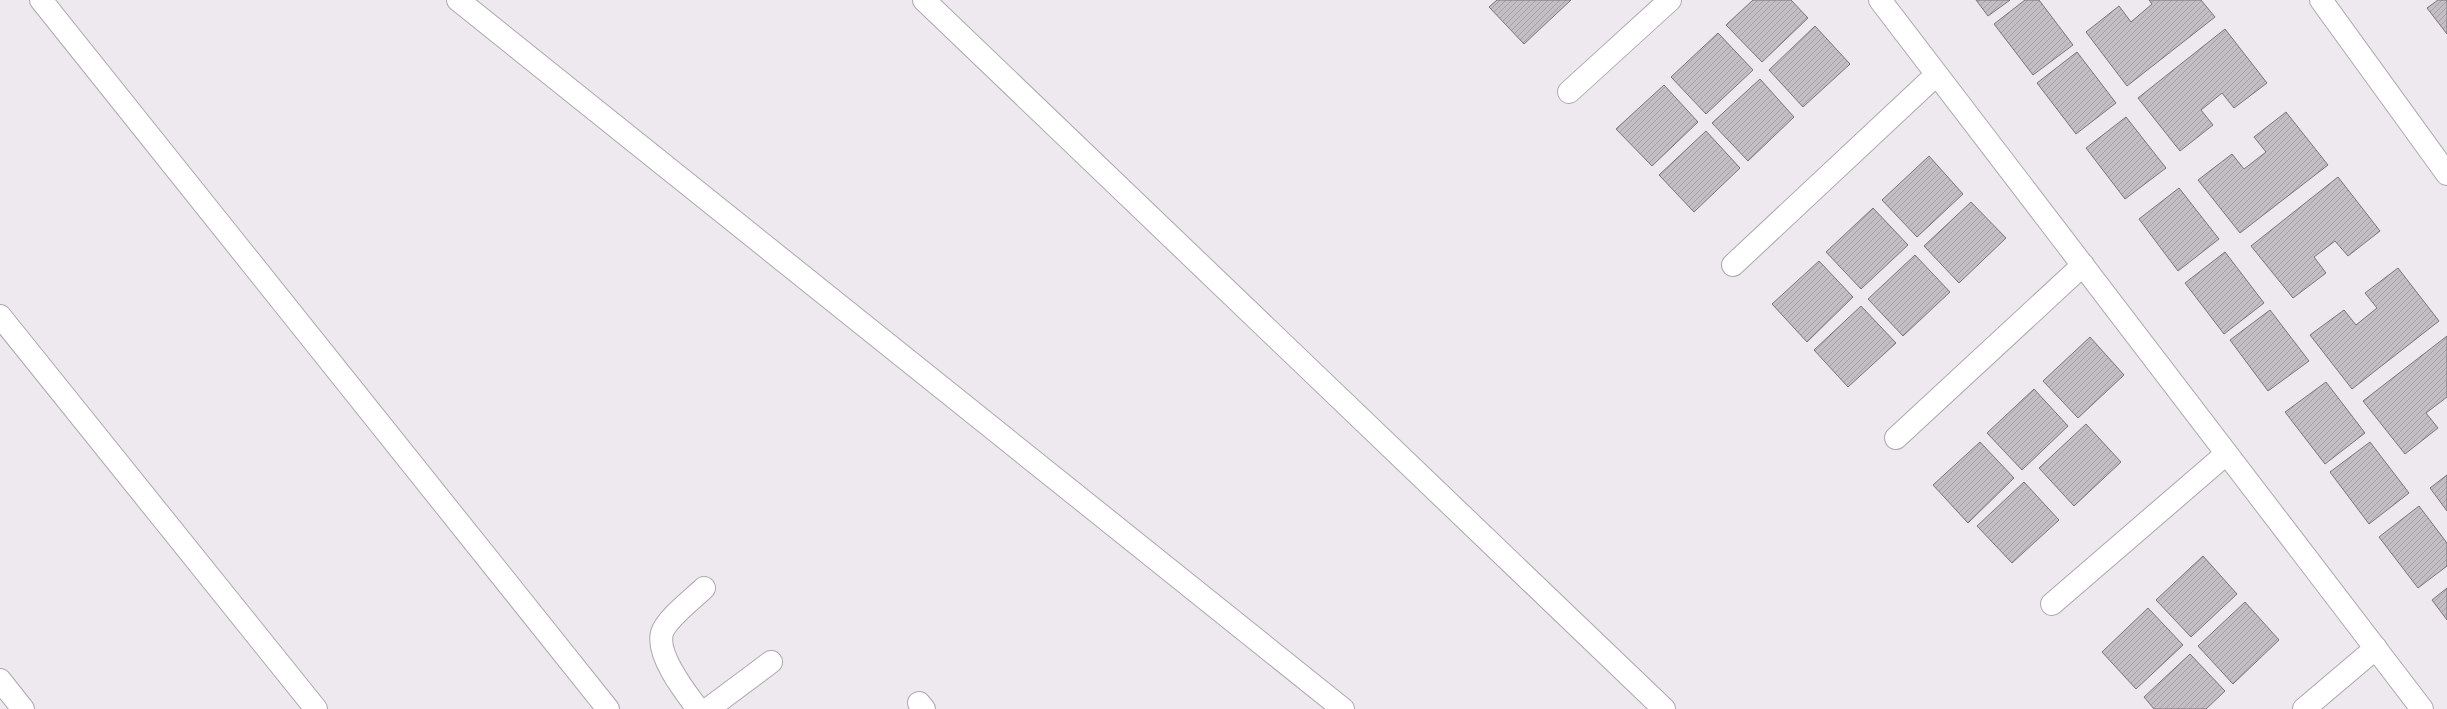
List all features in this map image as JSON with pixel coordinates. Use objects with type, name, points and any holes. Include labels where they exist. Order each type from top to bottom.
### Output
[{"type":"street","points":[[41,0],[608,709]]},
{"type":"street","points":[[458,0],[1342,709]]},
{"type":"street","points":[[924,0],[1664,709]]},
{"type":"street","points":[[1569,92],[1670,0]]},
{"type":"street","points":[[1880,0],[2422,709]]},
{"type":"street","points":[[2321,0],[2447,174]]},
{"type":"street","points":[[1733,265],[1936,75]]},
{"type":"street","points":[[1896,438],[2083,265]]},
{"type":"street","points":[[0,316],[316,709]]},
{"type":"street","points":[[2052,604],[2226,454]]},
{"type":"street","points":[[698,709],[678,682],[664,656],[662,633],[671,620],[704,588]]},
{"type":"street","points":[[2304,709],[2376,648]]},
{"type":"street","points":[[708,709],[771,662]]},
{"type":"street","points":[[0,680],[23,709]]},
{"type":"building","points":[[1497,0],[1571,0],[1524,44],[1489,7]]},
{"type":"building","points":[[1753,0],[1791,0],[1808,18],[1762,62],[1726,25]]},
{"type":"building","points":[[1976,0],[2010,0],[1988,16]]},
{"type":"building","points":[[2025,0],[2039,0],[2073,45],[2033,75],[1994,24]]},
{"type":"building","points":[[2149,0],[2201,0],[2215,17],[2127,86],[2086,32],[2119,6],[2131,22],[2152,4]]},
{"type":"building","points":[[2438,0],[2447,0],[2447,34],[2427,8]]},
{"type":"building","points":[[1815,26],[1850,64],[1803,107],[1769,70]]},
{"type":"building","points":[[2225,29],[2267,83],[2234,108],[2222,93],[2201,110],[2213,125],[2180,151],[2138,98]]},
{"type":"building","points":[[1718,33],[1753,70],[1706,114],[1671,77]]},
{"type":"building","points":[[2077,52],[2116,103],[2076,134],[2037,83]]},
{"type":"building","points":[[1760,79],[1794,117],[1748,161],[1712,123]]},
{"type":"building","points":[[1664,85],[1698,122],[1652,166],[1616,129]]},
{"type":"building","points":[[2286,112],[2328,165],[2240,233],[2198,180],[2232,154],[2244,169],[2266,152],[2254,137]]},
{"type":"building","points":[[2126,117],[2166,168],[2125,199],[2086,148]]},
{"type":"building","points":[[1706,131],[1740,168],[1694,212],[1659,175]]},
{"type":"building","points":[[1929,156],[1963,194],[1917,237],[1882,200]]},
{"type":"building","points":[[2338,177],[2380,231],[2348,256],[2335,241],[2314,257],[2326,273],[2293,298],[2251,246]]},
{"type":"building","points":[[2179,188],[2219,239],[2178,271],[2139,219]]},
{"type":"building","points":[[1971,202],[2006,238],[1959,283],[1924,246]]},
{"type":"building","points":[[1873,208],[1908,245],[1861,289],[1826,252]]},
{"type":"building","points":[[2225,252],[2264,303],[2224,334],[2185,283]]},
{"type":"building","points":[[1915,255],[1950,292],[1903,336],[1868,299]]},
{"type":"building","points":[[1819,261],[1853,297],[1807,342],[1772,304]]},
{"type":"building","points":[[2398,268],[2439,321],[2352,389],[2310,335],[2344,310],[2356,325],[2377,308],[2365,293]]},
{"type":"building","points":[[1861,306],[1896,343],[1848,387],[1814,350]]},
{"type":"building","points":[[2270,310],[2309,361],[2268,391],[2230,340]]},
{"type":"building","points":[[2447,336],[2447,397],[2426,413],[2438,428],[2405,454],[2363,401]]},
{"type":"building","points":[[2090,337],[2124,375],[2078,418],[2043,381]]},
{"type":"building","points":[[2326,382],[2365,433],[2325,464],[2285,412]]},
{"type":"building","points":[[2034,389],[2068,426],[2022,470],[1987,433]]},
{"type":"building","points":[[2086,424],[2121,462],[2074,506],[2039,468]]},
{"type":"building","points":[[1980,442],[2014,478],[1968,523],[1933,485]]},
{"type":"building","points":[[2370,442],[2409,493],[2369,524],[2330,472]]},
{"type":"building","points":[[2447,475],[2447,511],[2430,488]]},
{"type":"building","points":[[2024,482],[2059,520],[2012,563],[1977,526]]},
{"type":"building","points":[[2419,506],[2447,543],[2447,566],[2418,588],[2379,537]]},
{"type":"building","points":[[2203,556],[2237,594],[2191,637],[2156,600]]},
{"type":"building","points":[[2447,588],[2447,620],[2432,600]]},
{"type":"building","points":[[2245,602],[2279,640],[2233,684],[2198,646]]},
{"type":"building","points":[[2148,608],[2183,645],[2136,689],[2102,652]]},
{"type":"building","points":[[2190,654],[2225,691],[2206,709],[2154,709],[2144,697]]}]
